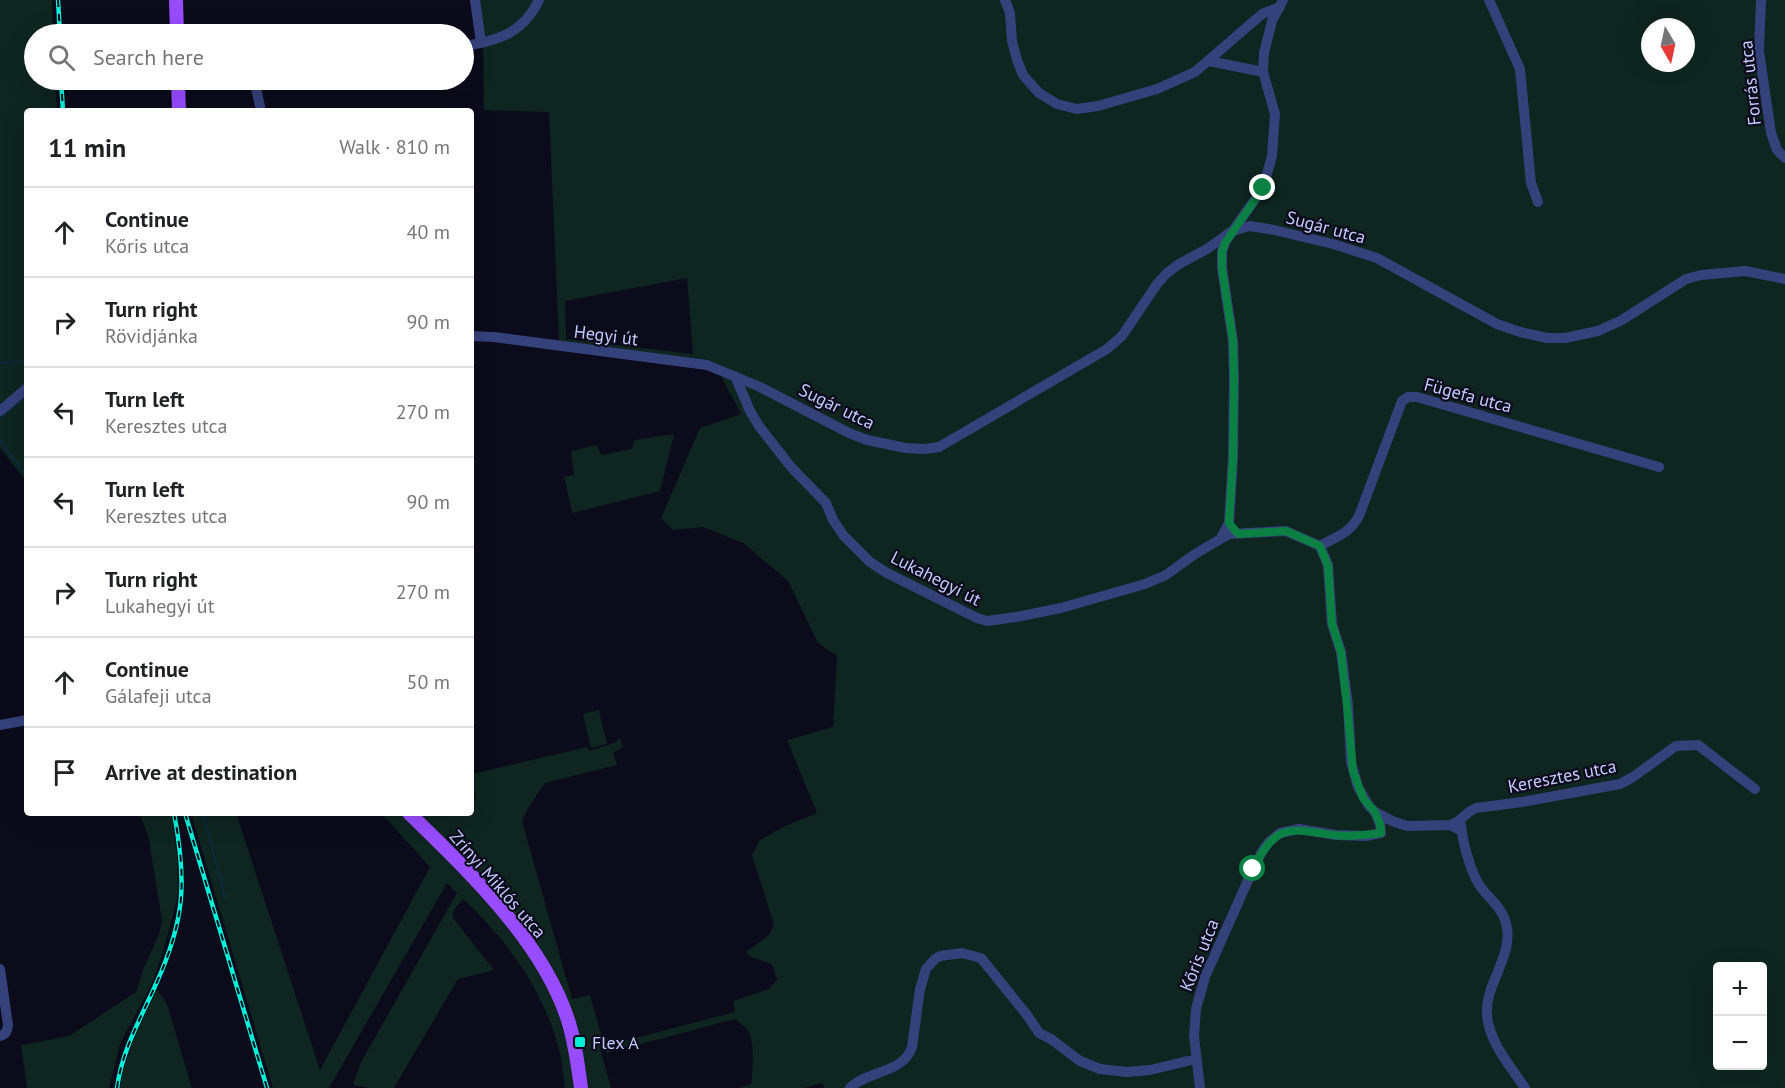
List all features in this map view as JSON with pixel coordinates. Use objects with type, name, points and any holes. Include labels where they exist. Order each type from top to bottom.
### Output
[{"type":"main road","points":[[176,0],[177,24]]},
{"type":"main road","points":[[178,90],[178,108]]},
{"type":"main road","name":"Zrínyi Miklós utca","points":[[412,816],[485,891],[538,958],[557,993],[568,1022],[581,1088]]},
{"type":"street","points":[[475,0],[481,43]]},
{"type":"street","points":[[474,44],[515,31],[531,15],[539,0]]},
{"type":"street","points":[[1005,0],[1010,13],[1012,41],[1023,75],[1039,93],[1057,104],[1077,109],[1157,89],[1195,72],[1262,14],[1281,3]]},
{"type":"street","points":[[1489,0],[1520,69],[1531,183],[1538,202]]},
{"type":"street","name":"Forrás utca","points":[[1761,0],[1759,51],[1771,133],[1777,150],[1785,158]]},
{"type":"street","points":[[1221,537],[1229,523],[1234,378],[1233,341],[1223,276],[1222,252],[1232,231],[1263,188],[1272,156],[1275,114],[1263,72],[1264,53],[1272,21],[1281,3]]},
{"type":"street","points":[[1209,61],[1263,72]]},
{"type":"street","points":[[256,90],[260,108]]},
{"type":"street","name":"Sugár utca","points":[[735,376],[867,440],[906,448],[939,447],[1107,349],[1122,336],[1167,273],[1232,231],[1250,226],[1274,230],[1377,258],[1497,324],[1547,338],[1565,338],[1598,331],[1622,320],[1686,279],[1701,275],[1745,271],[1785,279]]},
{"type":"street","name":"Hegyi út","points":[[474,336],[688,362],[707,365],[735,376]]},
{"type":"street","name":"Lukahegyi út","points":[[735,376],[750,411],[772,445],[826,503],[833,520],[844,536],[870,562],[977,618],[987,621],[1061,608],[1145,584],[1166,575],[1221,537],[1238,534]]},
{"type":"street","points":[[0,411],[24,391]]},
{"type":"street","name":"Fügefa utca","points":[[1320,546],[1346,533],[1359,516],[1402,401],[1408,397],[1417,397],[1659,467]]},
{"type":"street","points":[[1229,523],[1238,534],[1286,531],[1320,546],[1328,566],[1332,624],[1341,652],[1353,771],[1363,798],[1375,812],[1381,833],[1407,826]]},
{"type":"street","points":[[0,725],[24,721]]},
{"type":"street","name":"Keresztes utca","points":[[1375,812],[1407,826],[1449,825],[1476,808],[1620,784],[1676,746],[1698,746],[1755,789]]},
{"type":"street","points":[[1460,819],[1466,852],[1478,882],[1499,908],[1507,924],[1504,953],[1488,1000],[1487,1015],[1495,1041],[1525,1088]]},
{"type":"street","name":"Keresztes utca","points":[[1449,825],[1462,831]]},
{"type":"street","name":"Kőris utca","points":[[1200,1088],[1194,1036],[1196,1009],[1205,977],[1253,869],[1269,842],[1280,833],[1299,829],[1336,836],[1366,836],[1381,833]]},
{"type":"street","points":[[850,1088],[864,1078],[897,1065],[908,1056],[912,1047],[920,989],[926,969],[935,959],[952,954],[973,955],[981,958],[1028,1015],[1039,1033],[1051,1039],[1080,1061],[1100,1069],[1127,1072],[1150,1070],[1196,1059]]},
{"type":"street","points":[[0,969],[8,1026],[8,1031],[2,1035]]},
{"type":"green space","points":[[0,0],[52,0],[53,24],[24,24],[24,90],[56,90],[57,108],[24,108],[24,479],[0,448]]},
{"type":"green space","points":[[479,0],[1785,0],[1785,1088],[824,1088],[822,1083],[805,1088],[739,1088],[751,1084],[753,1064],[750,1034],[735,1019],[607,1053],[605,1046],[735,1012],[733,1001],[769,989],[777,979],[772,964],[751,957],[746,952],[769,935],[774,925],[752,855],[759,841],[783,827],[817,813],[787,740],[833,727],[837,656],[818,643],[788,581],[743,543],[703,527],[673,530],[661,518],[700,428],[741,414],[719,372],[559,341],[549,112],[484,110],[483,32]],"holes":[[[687,278],[693,354],[566,339],[565,301]]]},
{"type":"green space","points":[[674,434],[660,491],[572,513],[564,477],[574,475],[571,451],[597,445],[601,455],[632,449],[634,440]]},
{"type":"green space","points":[[599,710],[607,744],[591,748],[583,714]]},
{"type":"green space","points":[[620,738],[623,747],[613,753],[617,765],[545,783],[522,821],[572,999],[590,995],[604,1045],[600,1048],[611,1088],[565,1088],[558,1046],[543,1004],[533,985],[508,948],[463,899],[453,911],[453,918],[494,970],[458,979],[394,1088],[353,1085],[361,1062],[457,893],[447,883],[329,1088],[273,1088],[192,816],[237,816],[320,1070],[430,867],[384,816],[474,816],[474,799],[476,799],[474,774],[587,747],[589,751],[614,743]]},
{"type":"green space","points":[[140,816],[171,816],[177,856],[178,892],[161,958],[152,983],[120,1044],[109,1088],[27,1088],[21,1045],[69,1036],[136,992],[159,934],[162,920],[148,835]]},
{"type":"green space","points":[[157,990],[167,1004],[192,1088],[120,1088],[130,1050]]},
{"type":"waterway","points":[[0,363],[24,362]]},
{"type":"waterway","points":[[0,418],[24,398]]},
{"type":"waterway","points":[[0,441],[24,472]]},
{"type":"waterway","points":[[204,816],[225,897]]},
{"type":"railway","points":[[58,0],[59,24]]},
{"type":"railway","points":[[62,90],[63,108]]},
{"type":"railway","points":[[117,1088],[123,1060],[166,961],[178,920],[182,881],[174,816]]},
{"type":"railway","points":[[186,816],[267,1088]]},
{"type":"place","name":"Flex A","points":[[580,1042]]},
{"type":"route","points":[[1253,869],[1263,850],[1280,833],[1299,829],[1336,836],[1366,836],[1381,833],[1375,812],[1363,798],[1358,787],[1351,762],[1341,652],[1332,624],[1328,566],[1320,546],[1286,531],[1238,534],[1229,523],[1234,378],[1233,341],[1222,268],[1222,252],[1225,243],[1263,188]]}]
